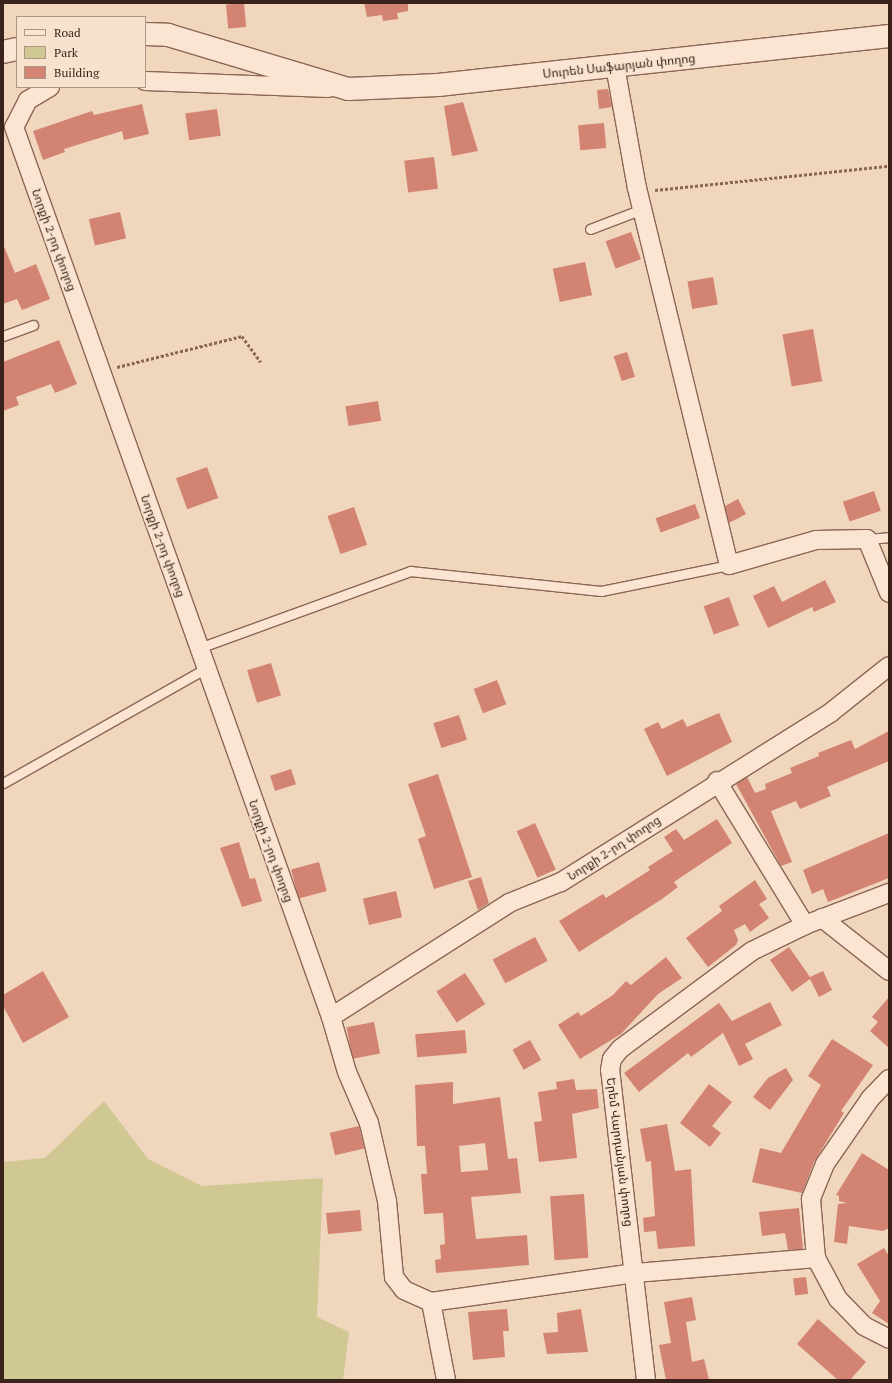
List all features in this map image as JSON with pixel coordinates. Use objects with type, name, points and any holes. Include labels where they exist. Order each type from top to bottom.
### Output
[{"type":"main road","points":[[146,34],[168,35],[348,89]]},
{"type":"main road","name":"Սուրեն Սաֆարյան փողոց","points":[[348,89],[438,85],[889,36]]},
{"type":"main road","points":[[3,52],[16,49]]},
{"type":"street","points":[[615,66],[642,209],[729,565],[816,540],[867,538],[889,593]]},
{"type":"street","points":[[146,81],[348,89]]},
{"type":"street","name":"Նորքի 2-րդ փողոց","points":[[48,88],[28,100],[14,127],[331,1017],[381,1166],[394,1277],[404,1290],[431,1302]]},
{"type":"street","name":"Նորքի 2-րդ փողոց","points":[[331,1017],[509,904],[561,882],[717,781],[830,713],[889,666]]},
{"type":"street","points":[[717,781],[806,925]]},
{"type":"street","name":"Երեմ Վարդանյան փողոց","points":[[646,1380],[635,1273],[610,1070],[612,1059],[620,1049],[737,961],[806,925],[889,893]]},
{"type":"street","points":[[822,918],[889,970]]},
{"type":"street","points":[[889,1079],[848,1129],[817,1180],[811,1199],[816,1258],[850,1314],[889,1339]]},
{"type":"street","points":[[446,1380],[431,1302],[635,1273],[816,1258]]},
{"type":"lane","points":[[590,229],[642,209]]},
{"type":"lane","points":[[3,336],[34,325]]},
{"type":"lane","points":[[867,538],[889,537]]},
{"type":"lane","points":[[199,648],[410,570],[559,584],[601,591],[729,565]]},
{"type":"lane","points":[[3,783],[206,668]]},
{"type":"path","points":[[638,191],[889,166]]},
{"type":"path","points":[[101,371],[242,336],[261,362]]},
{"type":"green space","points":[[104,1101],[148,1159],[202,1186],[323,1178],[317,1317],[349,1332],[343,1380],[3,1380],[3,1162],[45,1158]]},
{"type":"building","points":[[244,3],[246,27],[228,28],[226,5]]},
{"type":"building","points":[[364,3],[408,3],[408,11],[397,13],[398,19],[383,21],[382,15],[367,17]]},
{"type":"building","points":[[608,89],[612,107],[599,109],[597,90]]},
{"type":"building","points":[[463,102],[478,151],[452,156],[444,106]]},
{"type":"building","points":[[142,104],[149,134],[124,140],[122,131],[64,149],[65,152],[43,160],[33,131],[92,111],[94,115]]},
{"type":"building","points":[[217,109],[221,136],[189,140],[185,113]]},
{"type":"building","points":[[604,123],[606,148],[580,150],[578,125]]},
{"type":"building","points":[[434,157],[438,189],[408,192],[404,161]]},
{"type":"building","points":[[120,212],[126,238],[95,246],[89,219]]},
{"type":"building","points":[[631,232],[641,259],[616,268],[606,241]]},
{"type":"building","points":[[3,244],[15,273],[36,264],[50,299],[22,310],[17,299],[3,304]]},
{"type":"building","points":[[585,262],[592,295],[560,302],[553,269]]},
{"type":"building","points":[[713,277],[718,305],[692,309],[687,282]]},
{"type":"building","points":[[813,329],[822,381],[792,387],[782,334]]},
{"type":"building","points":[[59,340],[77,384],[55,393],[51,384],[16,397],[19,405],[3,411],[3,362]]},
{"type":"building","points":[[627,352],[635,377],[622,381],[614,356]]},
{"type":"building","points":[[378,401],[381,421],[349,426],[345,406]]},
{"type":"building","points":[[207,467],[218,498],[187,509],[176,478]]},
{"type":"building","points":[[874,491],[881,511],[850,522],[843,502]]},
{"type":"building","points":[[738,499],[746,514],[729,523],[725,506]]},
{"type":"building","points":[[695,504],[700,518],[661,532],[656,518]]},
{"type":"building","points":[[354,507],[367,545],[341,554],[328,516]]},
{"type":"building","points":[[825,580],[836,602],[814,612],[812,607],[768,628],[753,596],[774,586],[782,602]]},
{"type":"building","points":[[729,597],[739,625],[714,634],[704,606]]},
{"type":"building","points":[[271,663],[281,696],[257,703],[247,670]]},
{"type":"building","points":[[497,680],[506,704],[483,713],[474,689]]},
{"type":"building","points":[[719,713],[732,742],[667,776],[644,729],[658,722],[662,729],[683,719],[687,727]]},
{"type":"building","points":[[459,715],[467,740],[441,748],[433,723]]},
{"type":"building","points":[[889,731],[889,761],[827,787],[831,796],[800,809],[796,801],[771,811],[792,862],[781,866],[736,784],[747,777],[755,793],[766,789],[765,784],[792,773],[790,768],[819,756],[818,753],[851,740],[855,749]]},
{"type":"building","points":[[291,769],[296,784],[275,791],[270,776]]},
{"type":"building","points":[[438,774],[472,877],[434,889],[418,839],[426,836],[408,784]]},
{"type":"building","points":[[717,819],[732,843],[674,882],[678,887],[662,899],[579,952],[559,921],[603,894],[606,898],[650,870],[648,867],[673,851],[664,837],[676,829],[684,840]]},
{"type":"building","points":[[535,823],[556,870],[537,878],[517,831]]},
{"type":"building","points":[[889,833],[889,878],[828,902],[823,889],[812,894],[803,870]]},
{"type":"building","points":[[239,842],[250,879],[255,878],[262,901],[242,907],[220,848]]},
{"type":"building","points":[[319,862],[327,891],[299,898],[291,870]]},
{"type":"building","points":[[481,877],[489,903],[478,910],[468,881]]},
{"type":"building","points":[[755,880],[767,899],[759,904],[769,918],[750,932],[745,924],[734,930],[738,940],[736,945],[708,967],[686,938],[722,911],[719,906]]},
{"type":"building","points":[[396,891],[402,917],[369,925],[363,899]]},
{"type":"building","points":[[535,937],[548,961],[505,983],[493,960]]},
{"type":"building","points":[[789,947],[810,977],[823,971],[832,990],[819,997],[810,979],[792,992],[770,960]]},
{"type":"building","points":[[666,957],[682,978],[658,994],[621,1034],[580,1059],[558,1025],[578,1012],[581,1016],[613,995],[626,981],[631,985]]},
{"type":"building","points":[[43,971],[69,1017],[23,1043],[3,1006],[3,995]]},
{"type":"building","points":[[465,973],[485,1004],[457,1023],[436,992]]},
{"type":"building","points":[[889,997],[889,1048],[870,1031],[878,1022],[872,1017]]},
{"type":"building","points":[[770,1002],[782,1025],[745,1044],[753,1059],[739,1066],[723,1033],[691,1057],[688,1053],[639,1092],[624,1073],[719,1003],[732,1021]]},
{"type":"building","points":[[374,1022],[380,1053],[353,1059],[347,1027]]},
{"type":"building","points":[[465,1030],[467,1053],[417,1057],[415,1034]]},
{"type":"building","points":[[832,1039],[873,1065],[841,1111],[844,1113],[814,1162],[802,1193],[752,1182],[760,1148],[781,1153],[821,1085],[808,1076]]},
{"type":"building","points":[[530,1040],[541,1060],[524,1070],[513,1050]]},
{"type":"building","points":[[786,1068],[793,1080],[770,1110],[753,1097],[768,1078]]},
{"type":"building","points":[[574,1079],[576,1090],[597,1089],[599,1108],[572,1114],[577,1158],[539,1162],[534,1122],[542,1121],[538,1092],[557,1089],[556,1082]]},
{"type":"building","points":[[453,1082],[453,1104],[500,1097],[508,1159],[517,1158],[521,1193],[471,1197],[476,1239],[527,1235],[529,1265],[436,1273],[435,1260],[441,1259],[440,1245],[445,1244],[443,1213],[424,1214],[421,1174],[427,1174],[425,1146],[417,1146],[415,1085]],"holes":[[[485,1143],[488,1170],[461,1172],[459,1146]]]},
{"type":"building","points":[[709,1084],[732,1102],[712,1126],[721,1133],[710,1147],[680,1123]]},
{"type":"building","points":[[667,1124],[675,1171],[691,1169],[695,1246],[658,1249],[656,1231],[644,1232],[643,1218],[655,1216],[651,1161],[646,1162],[640,1129]]},
{"type":"building","points":[[359,1126],[364,1148],[335,1155],[330,1133]]},
{"type":"building","points":[[862,1153],[889,1170],[889,1228],[883,1231],[849,1226],[847,1244],[834,1242],[838,1204],[847,1203],[839,1201],[839,1196],[836,1195]]},
{"type":"building","points":[[584,1194],[588,1258],[555,1260],[550,1196]]},
{"type":"building","points":[[799,1208],[803,1249],[788,1250],[785,1233],[762,1236],[759,1212]]},
{"type":"building","points":[[360,1210],[362,1231],[328,1234],[326,1213]]},
{"type":"building","points":[[884,1248],[889,1256],[889,1324],[872,1313],[880,1301],[857,1264]]},
{"type":"building","points":[[806,1277],[808,1294],[795,1295],[793,1279]]},
{"type":"building","points":[[692,1297],[696,1320],[686,1322],[692,1362],[704,1359],[709,1380],[666,1380],[659,1345],[671,1343],[664,1302]]},
{"type":"building","points":[[507,1309],[509,1331],[503,1331],[505,1357],[473,1360],[468,1312]]},
{"type":"building","points":[[581,1309],[588,1352],[547,1354],[543,1333],[558,1332],[557,1313]]},
{"type":"building","points":[[818,1319],[866,1362],[850,1380],[838,1380],[797,1344]]}]
